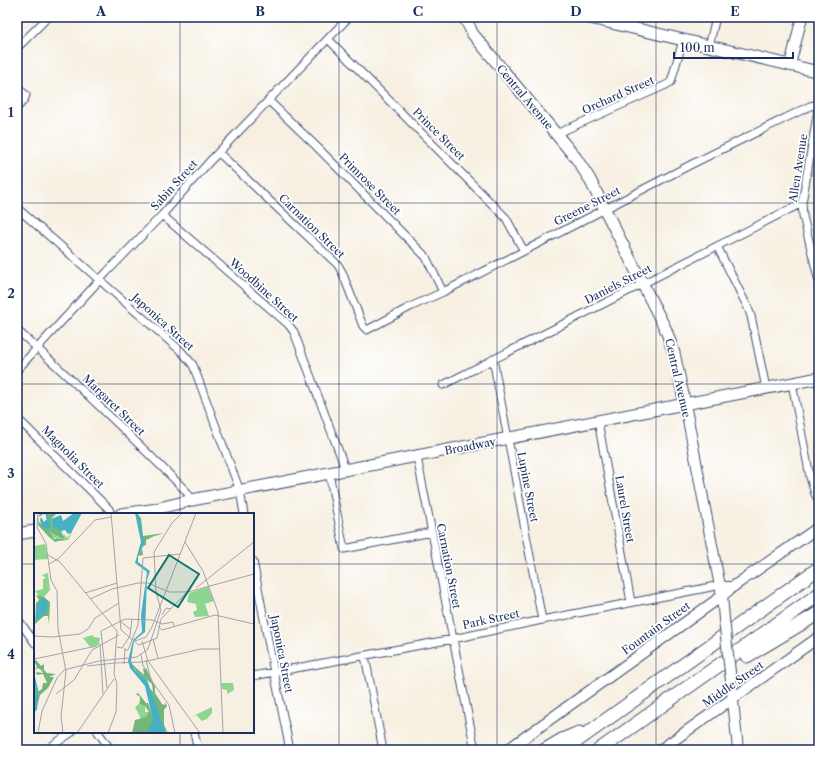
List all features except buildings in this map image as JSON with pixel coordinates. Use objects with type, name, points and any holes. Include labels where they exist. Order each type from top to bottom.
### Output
[{"type":"highway","points":[[564,750],[819,568]]},
{"type":"highway","points":[[599,750],[819,594]]},
{"type":"highway","points":[[709,673],[748,655],[819,613]]},
{"type":"highway","points":[[545,750],[562,740],[603,723]]},
{"type":"main road","points":[[456,17],[472,34]]},
{"type":"main road","name":"Central Avenue","points":[[464,17],[472,34],[583,168],[666,330],[671,342],[685,404]]},
{"type":"main road","points":[[586,17],[819,72]]},
{"type":"main road","name":"Broadway","points":[[136,513],[151,512],[192,500],[819,378]]},
{"type":"main road","points":[[17,534],[34,531]]},
{"type":"street","points":[[17,48],[48,17]]},
{"type":"street","name":"Sabin Street","points":[[17,370],[210,162],[350,17]]},
{"type":"street","points":[[709,46],[716,17]]},
{"type":"street","points":[[790,65],[802,17]]},
{"type":"street","name":"Prince Street","points":[[328,39],[506,218],[524,251]]},
{"type":"street","name":"Orchard Street","points":[[556,134],[666,86],[671,82],[683,40]]},
{"type":"street","points":[[17,87],[26,95],[24,100],[17,108]]},
{"type":"street","name":"Primrose Street","points":[[269,101],[426,256],[443,292]]},
{"type":"street","name":"Greene Street","points":[[366,330],[605,210],[692,164],[810,106],[819,104]]},
{"type":"street","name":"Allen Avenue","points":[[819,104],[802,204],[803,216],[819,282]]},
{"type":"street","name":"Carnation Street","points":[[219,153],[338,265],[366,330]]},
{"type":"street","name":"Daniels Street","points":[[443,385],[802,204]]},
{"type":"street","name":"Japonica Street","points":[[17,208],[181,351],[193,365],[240,491],[244,513]]},
{"type":"street","name":"Woodbine Street","points":[[162,215],[292,328],[345,470]]},
{"type":"street","points":[[718,246],[749,312],[766,388]]},
{"type":"street","name":"Margaret Street","points":[[17,330],[71,378],[187,492],[192,500]]},
{"type":"street","name":"Lupine Street","points":[[493,359],[542,620]]},
{"type":"street","points":[[792,383],[810,477],[815,494],[819,501]]},
{"type":"street","name":"Central Avenue","points":[[685,404],[722,596],[738,750]]},
{"type":"street","name":"Magnolia Street","points":[[17,418],[111,513]]},
{"type":"street","name":"Laurel Street","points":[[598,421],[631,602]]},
{"type":"street","name":"Carnation Street","points":[[417,457],[475,750]]},
{"type":"street","points":[[329,473],[344,549],[432,532]]},
{"type":"street","name":"Fountain Street","points":[[507,750],[734,586],[819,527]]},
{"type":"street","name":"Japonica Street","points":[[254,566],[290,750]]},
{"type":"street","name":"Park Street","points":[[254,676],[453,639],[720,585],[734,586]]},
{"type":"street","points":[[17,618],[34,642]]},
{"type":"street","name":"Middle Street","points":[[660,750],[819,637]]},
{"type":"street","points":[[365,656],[382,750]]},
{"type":"street","points":[[46,750],[71,733]]},
{"type":"street","points":[[99,733],[111,750]]},
{"type":"street","points":[[194,733],[198,750]]},
{"type":"street","points":[[814,750],[819,747]]}]
